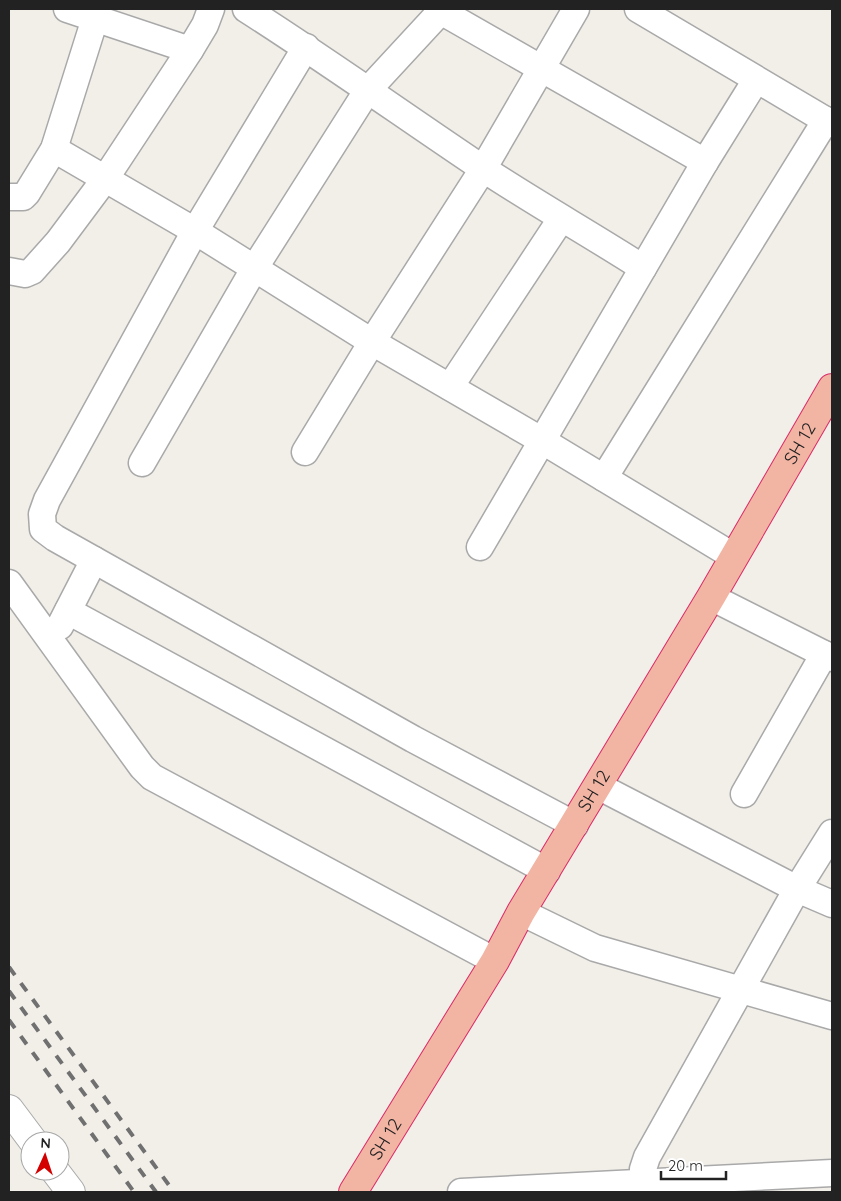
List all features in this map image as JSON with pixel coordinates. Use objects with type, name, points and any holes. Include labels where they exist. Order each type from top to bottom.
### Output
[{"type":"highway","name":"SH 12","points":[[353,1192],[495,961],[521,912],[711,597],[733,556],[832,388]]},
{"type":"street","points":[[67,9],[97,14],[190,50]]},
{"type":"street","points":[[9,271],[25,274],[32,271],[58,242],[105,179],[190,50],[205,25],[211,9]]},
{"type":"street","points":[[246,9],[306,47],[367,91],[483,169],[643,268]]},
{"type":"street","points":[[305,452],[372,342],[483,169],[576,9]]},
{"type":"street","points":[[604,478],[829,122],[638,9]]},
{"type":"street","points":[[142,462],[254,268],[367,91],[439,10],[705,162]]},
{"type":"street","points":[[9,197],[22,197],[27,193],[54,149],[97,14]]},
{"type":"street","points":[[306,47],[195,231],[47,500],[42,514],[43,529],[55,538],[413,738],[575,825]]},
{"type":"street","points":[[480,547],[541,440],[618,316],[643,268],[705,162],[756,80]]},
{"type":"street","points":[[54,149],[195,231],[372,342],[541,440],[733,556]]},
{"type":"street","points":[[450,387],[561,219]]},
{"type":"street","points":[[52,642],[94,560]]},
{"type":"street","points":[[9,583],[142,767],[152,777],[495,961]]},
{"type":"street","points":[[711,597],[828,656],[744,794]]},
{"type":"street","points":[[68,611],[547,871]]},
{"type":"street","points":[[598,786],[797,889],[832,904]]},
{"type":"street","points":[[644,1187],[643,1169],[647,1157],[797,889],[832,833]]},
{"type":"street","points":[[521,912],[595,948],[832,1016]]},
{"type":"street","points":[[9,1109],[26,1131]]},
{"type":"street","points":[[461,1192],[764,1185],[832,1173]]},
{"type":"street","points":[[63,1181],[71,1192]]},
{"type":"railway","points":[[9,967],[174,1192]]},
{"type":"railway","points":[[9,991],[156,1192]]},
{"type":"railway","points":[[9,1020],[134,1192]]}]
